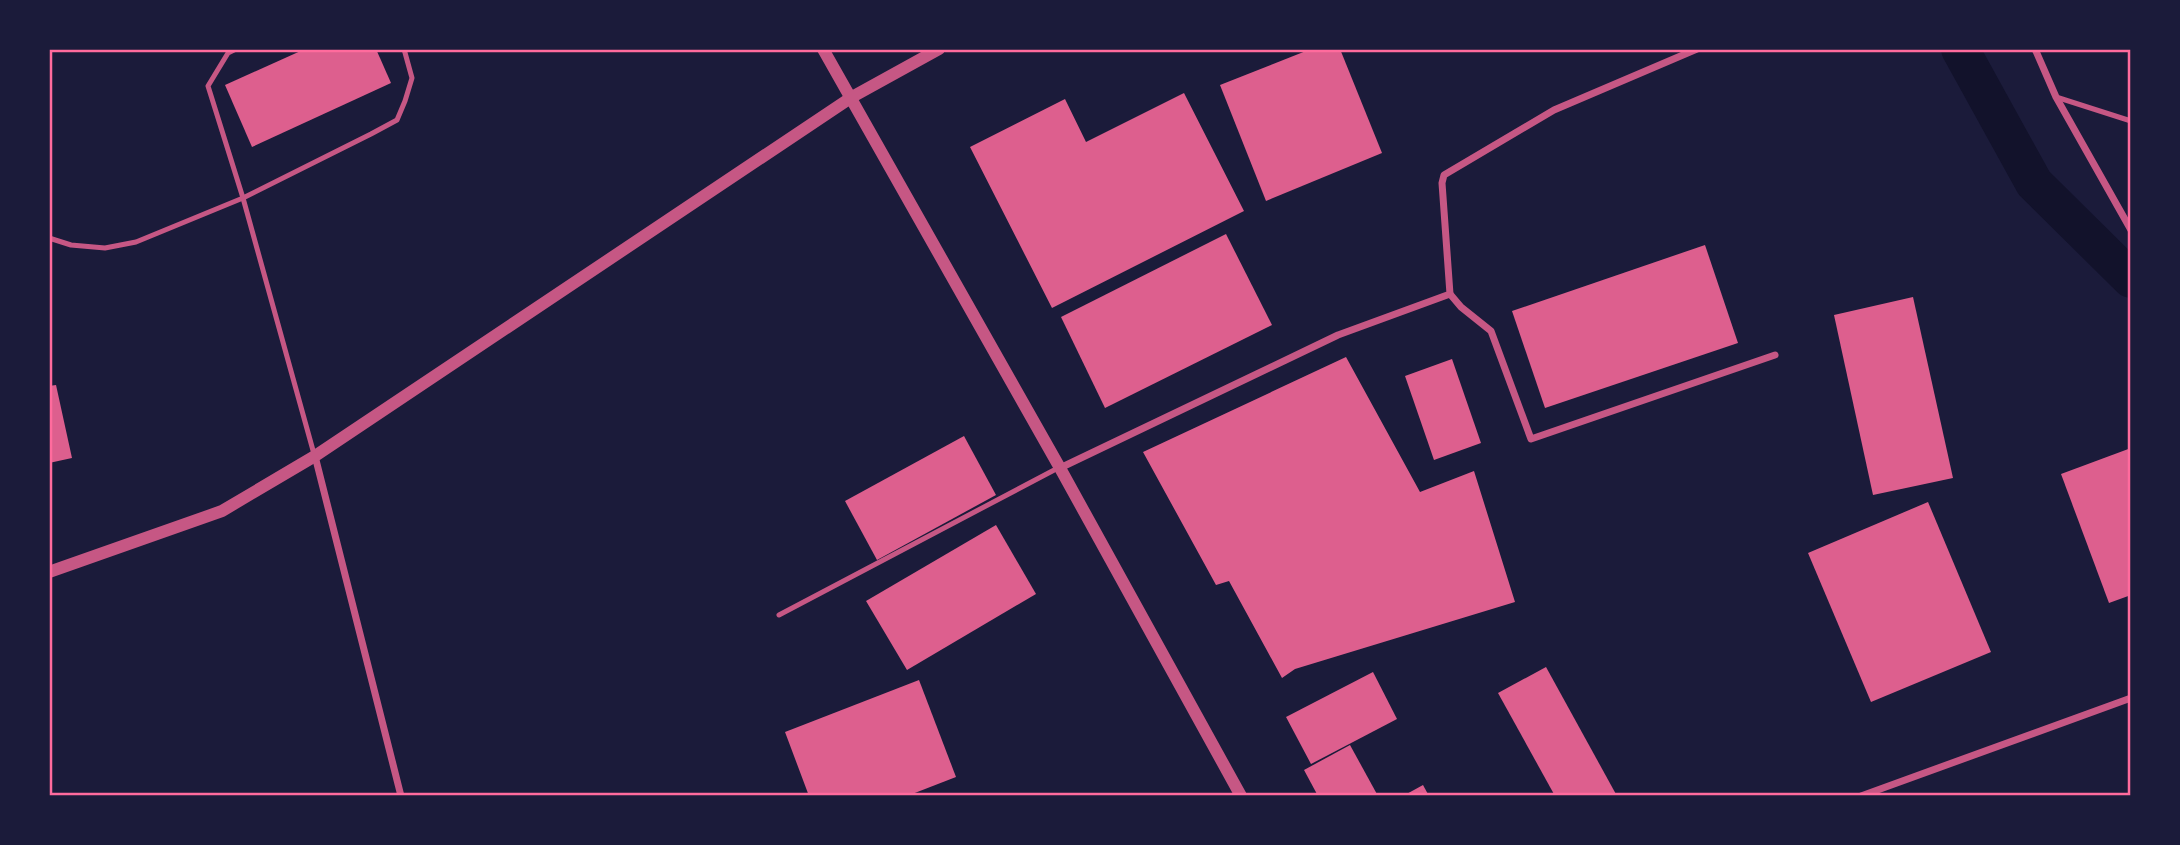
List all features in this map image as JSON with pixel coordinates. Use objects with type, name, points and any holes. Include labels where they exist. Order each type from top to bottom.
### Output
[{"type":"street","points":[[823,49],[1060,468],[1241,796]]},
{"type":"street","points":[[49,572],[222,511],[315,456],[852,97],[939,49]]},
{"type":"street","points":[[1697,49],[1554,110],[1444,175],[1442,183],[1450,294],[1461,307],[1491,331],[1531,439],[1776,355]]},
{"type":"street","points":[[2035,49],[2056,97],[2131,230]]},
{"type":"street","points":[[1060,468],[1338,335],[1450,294]]},
{"type":"street","points":[[315,456],[401,796]]},
{"type":"street","points":[[1861,796],[2131,698]]},
{"type":"lane","points":[[236,49],[228,54],[208,86],[243,198],[315,456]]},
{"type":"lane","points":[[49,238],[71,245],[105,248],[136,242],[243,198],[397,120],[412,78],[404,49]]},
{"type":"lane","points":[[2056,97],[2131,121]]},
{"type":"lane","points":[[779,615],[1060,468]]},
{"type":"building","points":[[305,49],[376,49],[391,83],[252,147],[225,85]]},
{"type":"building","points":[[1311,49],[1340,49],[1382,153],[1266,201],[1220,85]]},
{"type":"building","points":[[1184,93],[1244,211],[1052,308],[970,147],[1065,99],[1086,142]]},
{"type":"building","points":[[1226,234],[1272,325],[1105,408],[1061,317]]},
{"type":"building","points":[[1705,245],[1738,343],[1545,408],[1512,311]]},
{"type":"building","points":[[1913,297],[1953,478],[1873,495],[1834,315]]},
{"type":"building","points":[[1346,357],[1420,492],[1474,471],[1515,602],[1295,669],[1282,678],[1229,581],[1216,585],[1143,452]]},
{"type":"building","points":[[1452,359],[1481,443],[1434,460],[1405,376]]},
{"type":"building","points":[[56,385],[72,458],[49,463],[49,386]]},
{"type":"building","points":[[964,436],[996,495],[877,560],[845,501]]},
{"type":"building","points":[[2131,448],[2131,595],[2109,603],[2061,474]]},
{"type":"building","points":[[1928,502],[1991,652],[1871,702],[1808,553]]},
{"type":"building","points":[[996,525],[1036,594],[907,670],[866,601]]},
{"type":"building","points":[[1546,667],[1617,796],[1555,796],[1498,693]]},
{"type":"building","points":[[1373,672],[1397,719],[1311,764],[1286,717]]},
{"type":"building","points":[[919,680],[956,777],[907,796],[809,796],[785,732]]},
{"type":"building","points":[[1350,745],[1378,796],[1318,796],[1304,770]]},
{"type":"building","points":[[1423,785],[1429,796],[1403,796]]},
{"type":"waterway","points":[[1960,49],[2034,183],[2131,279]]}]
